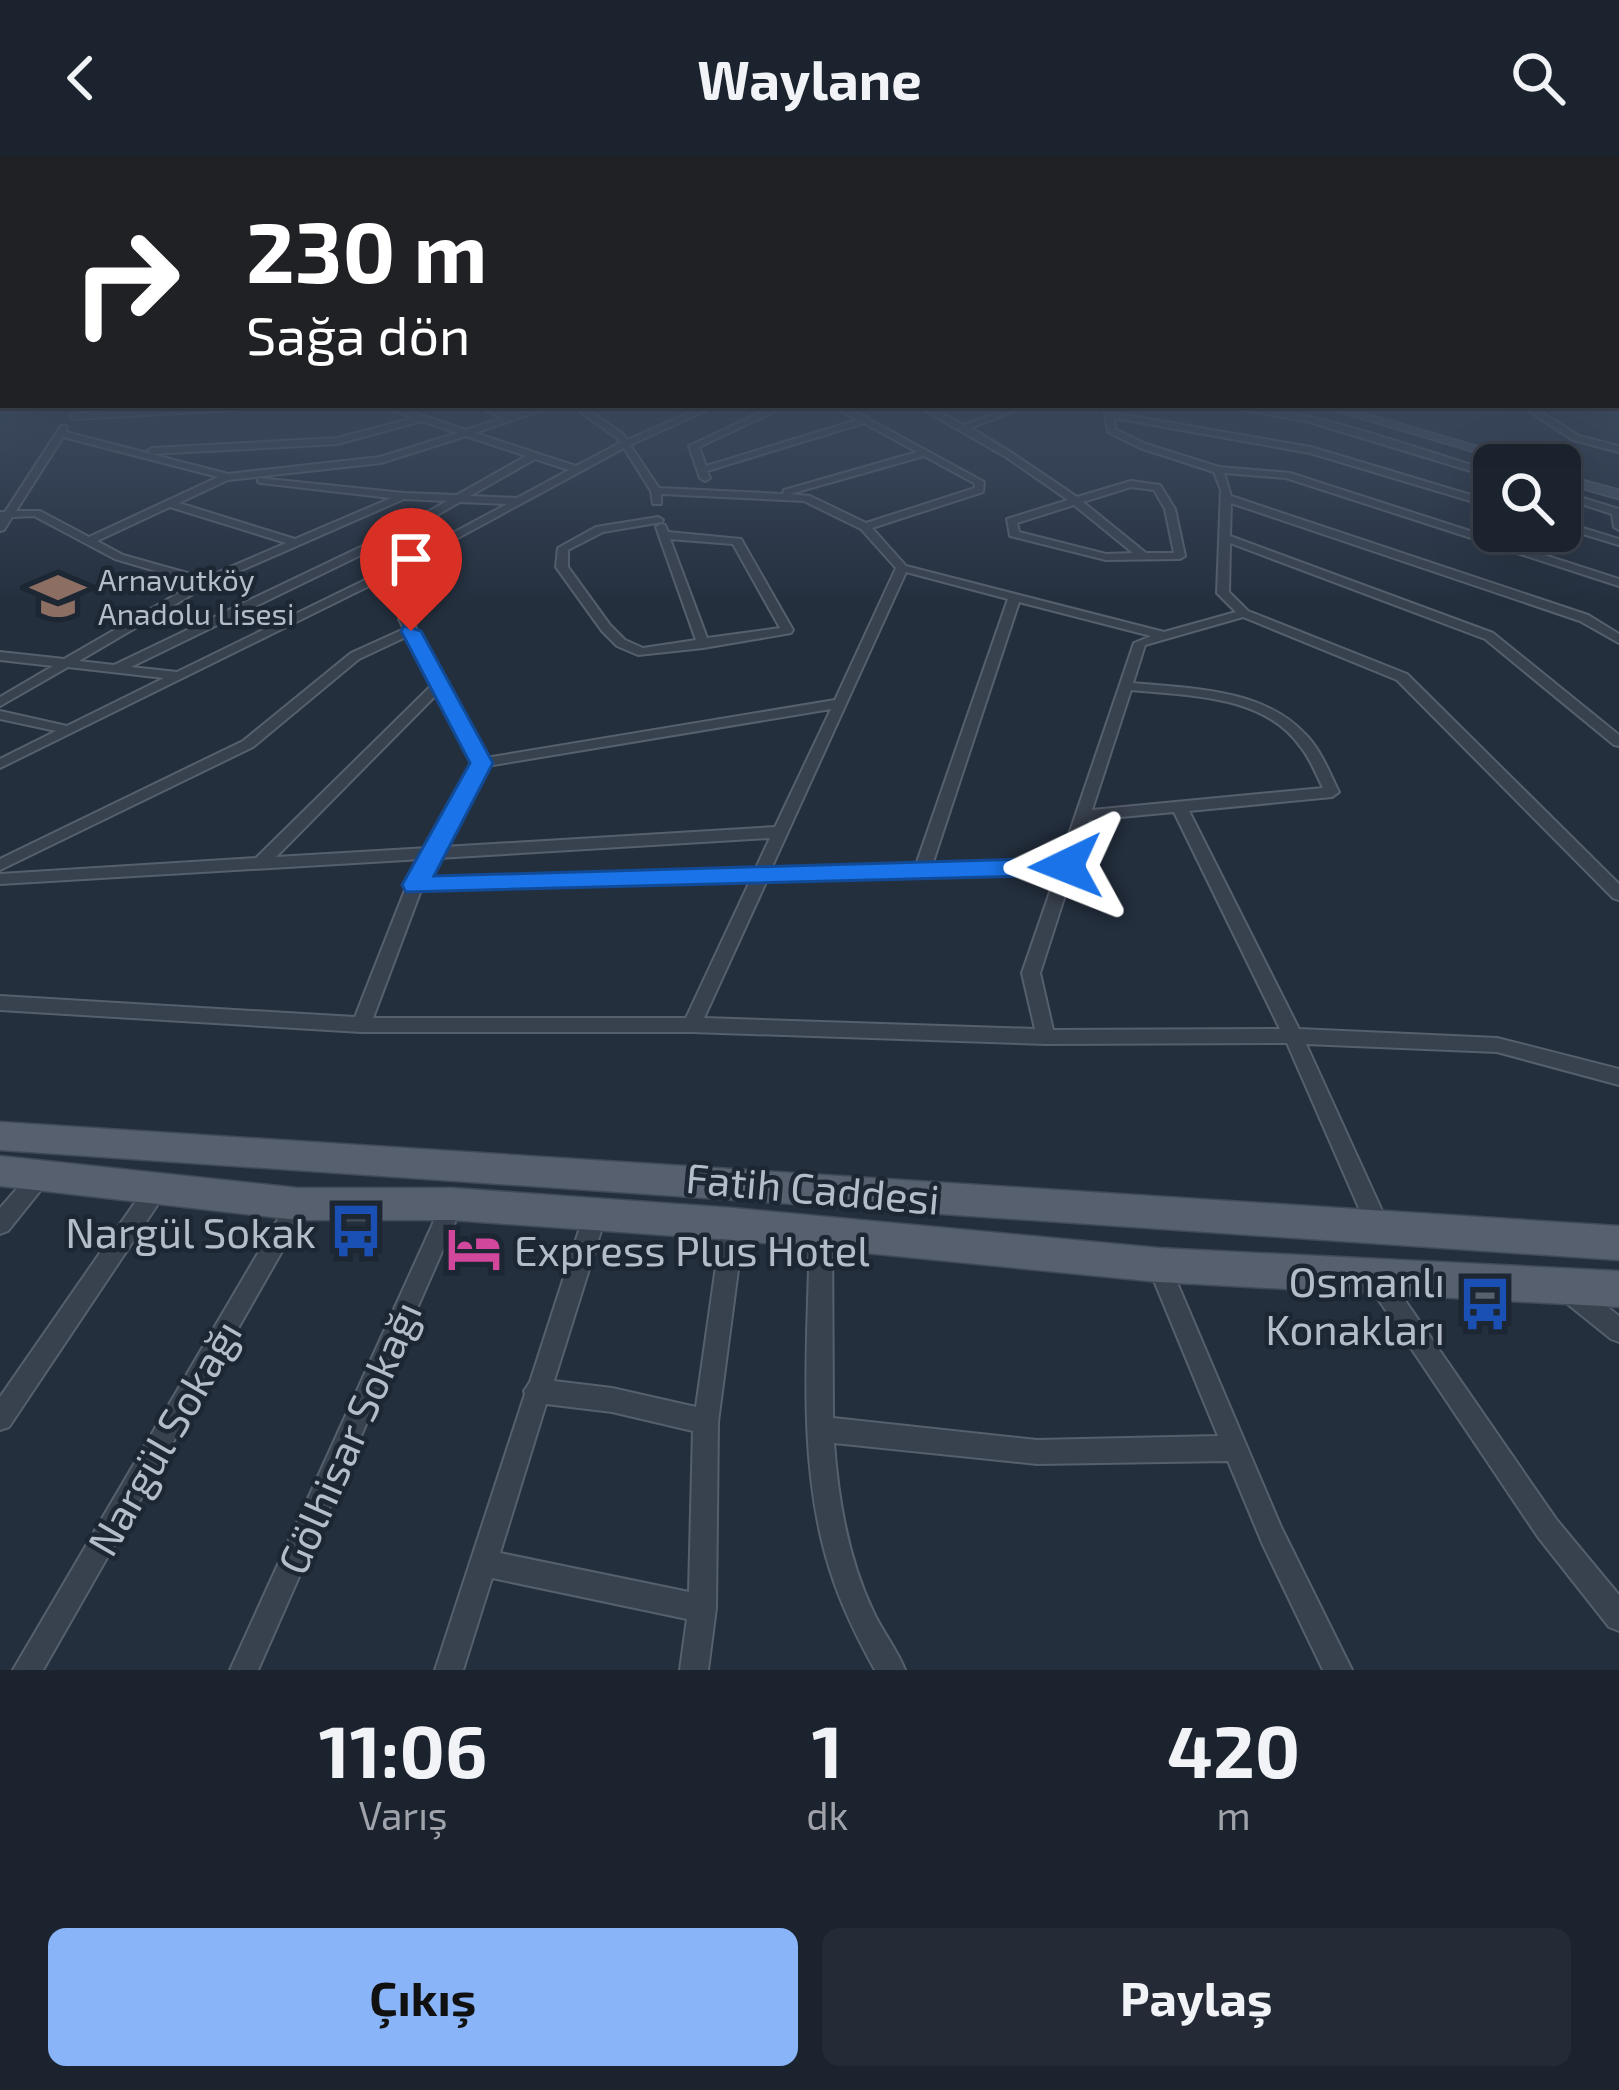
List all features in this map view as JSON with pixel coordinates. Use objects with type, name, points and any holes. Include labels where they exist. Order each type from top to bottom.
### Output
[{"type":"main road","points":[[1581,481],[1619,492]]},
{"type":"main road","name":"Fatih Caddesi","points":[[0,1136],[1619,1243]]},
{"type":"main road","name":"Fatih Caddesi","points":[[0,1171],[298,1204],[452,1204],[733,1224],[1159,1265],[1619,1289]]},
{"type":"street","points":[[0,528],[40,463]]},
{"type":"street","points":[[169,463],[226,477],[404,496],[517,501]]},
{"type":"street","points":[[88,541],[226,477],[357,463]]},
{"type":"street","points":[[118,668],[398,533],[519,463]]},
{"type":"street","points":[[553,463],[574,470]]},
{"type":"street","points":[[0,764],[180,676],[588,463]]},
{"type":"street","points":[[637,463],[656,491],[665,548],[703,644]]},
{"type":"street","points":[[700,463],[713,495]]},
{"type":"street","points":[[702,470],[726,463]]},
{"type":"street","points":[[768,497],[891,463]]},
{"type":"street","points":[[866,527],[980,490],[979,482],[943,463]]},
{"type":"street","points":[[1023,463],[1077,497],[1144,557]]},
{"type":"street","points":[[1195,463],[1218,470],[1287,475],[1619,584]]},
{"type":"street","points":[[1353,463],[1473,499]]},
{"type":"street","points":[[1218,470],[1226,498],[1223,593],[1244,613],[1402,677],[1619,894]]},
{"type":"street","points":[[1131,484],[1157,487],[1170,509],[1180,556],[1144,557],[1106,557],[1014,534],[1011,521],[1131,484]]},
{"type":"street","points":[[656,491],[806,499],[866,527],[902,568],[1163,636]]},
{"type":"street","points":[[0,702],[206,582],[404,496]]},
{"type":"street","points":[[1226,498],[1584,618],[1619,639]]},
{"type":"street","points":[[1581,501],[1617,512],[1619,527]]},
{"type":"street","points":[[169,503],[296,543]]},
{"type":"street","points":[[5,514],[36,513],[119,557],[206,582]]},
{"type":"street","points":[[658,520],[580,537],[563,548],[562,567],[606,628],[630,649],[656,653],[788,630],[737,541],[666,535]]},
{"type":"street","points":[[1581,530],[1619,542]]},
{"type":"street","points":[[1226,538],[1489,636],[1619,742]]},
{"type":"street","points":[[692,1025],[902,568]]},
{"type":"street","points":[[922,872],[1015,596]]},
{"type":"street","points":[[1046,1037],[1031,973],[1140,643],[1244,613]]},
{"type":"street","points":[[0,865],[248,744],[355,656],[408,625],[482,763]]},
{"type":"street","points":[[0,656],[56,666],[180,676]]},
{"type":"street","points":[[260,864],[440,684]]},
{"type":"street","points":[[1083,816],[1332,792],[1301,737],[1274,714],[1246,702],[1126,686]]},
{"type":"street","points":[[482,763],[840,704]]},
{"type":"street","points":[[0,715],[64,729]]},
{"type":"street","points":[[361,1025],[416,885],[482,763]]},
{"type":"street","points":[[1181,810],[1293,1036],[1377,1224]]},
{"type":"street","points":[[0,878],[781,832]]},
{"type":"street","points":[[416,885],[1066,866]]},
{"type":"street","points":[[0,1003],[361,1025],[692,1025],[1046,1037],[1293,1036],[1496,1045],[1619,1077]]},
{"type":"street","points":[[0,1224],[42,1174]]},
{"type":"street","points":[[0,1418],[157,1188]]},
{"type":"street","name":"Nargül Sokağı","points":[[27,1670],[298,1204]]},
{"type":"street","name":"Gölhisar Sokağı","points":[[244,1670],[452,1204]]},
{"type":"street","points":[[449,1670],[595,1215]]},
{"type":"street","points":[[694,1670],[702,1608],[706,1422],[733,1224]]},
{"type":"street","points":[[821,1232],[824,1498],[837,1562],[861,1621],[891,1670]]},
{"type":"street","points":[[1159,1265],[1272,1536],[1338,1670]]},
{"type":"street","points":[[1376,1277],[1547,1528],[1619,1617]]},
{"type":"street","points":[[1563,1285],[1619,1331]]},
{"type":"street","points":[[536,1391],[612,1400],[706,1422]]},
{"type":"street","points":[[820,1429],[1036,1452],[1235,1448]]},
{"type":"street","points":[[485,1563],[702,1608]]},
{"type":"place","name":"Arnavutköy Anadolu Lisesi","points":[[58,596]]},
{"type":"place","name":"Nargül Sokak","points":[[356,1231]]},
{"type":"place","name":"Express Plus Hotel","points":[[474,1249]]},
{"type":"place","name":"Osmanlı Konakları","points":[[1485,1304]]},
{"type":"route","points":[[411,631],[482,763],[416,885],[1066,866]]}]
